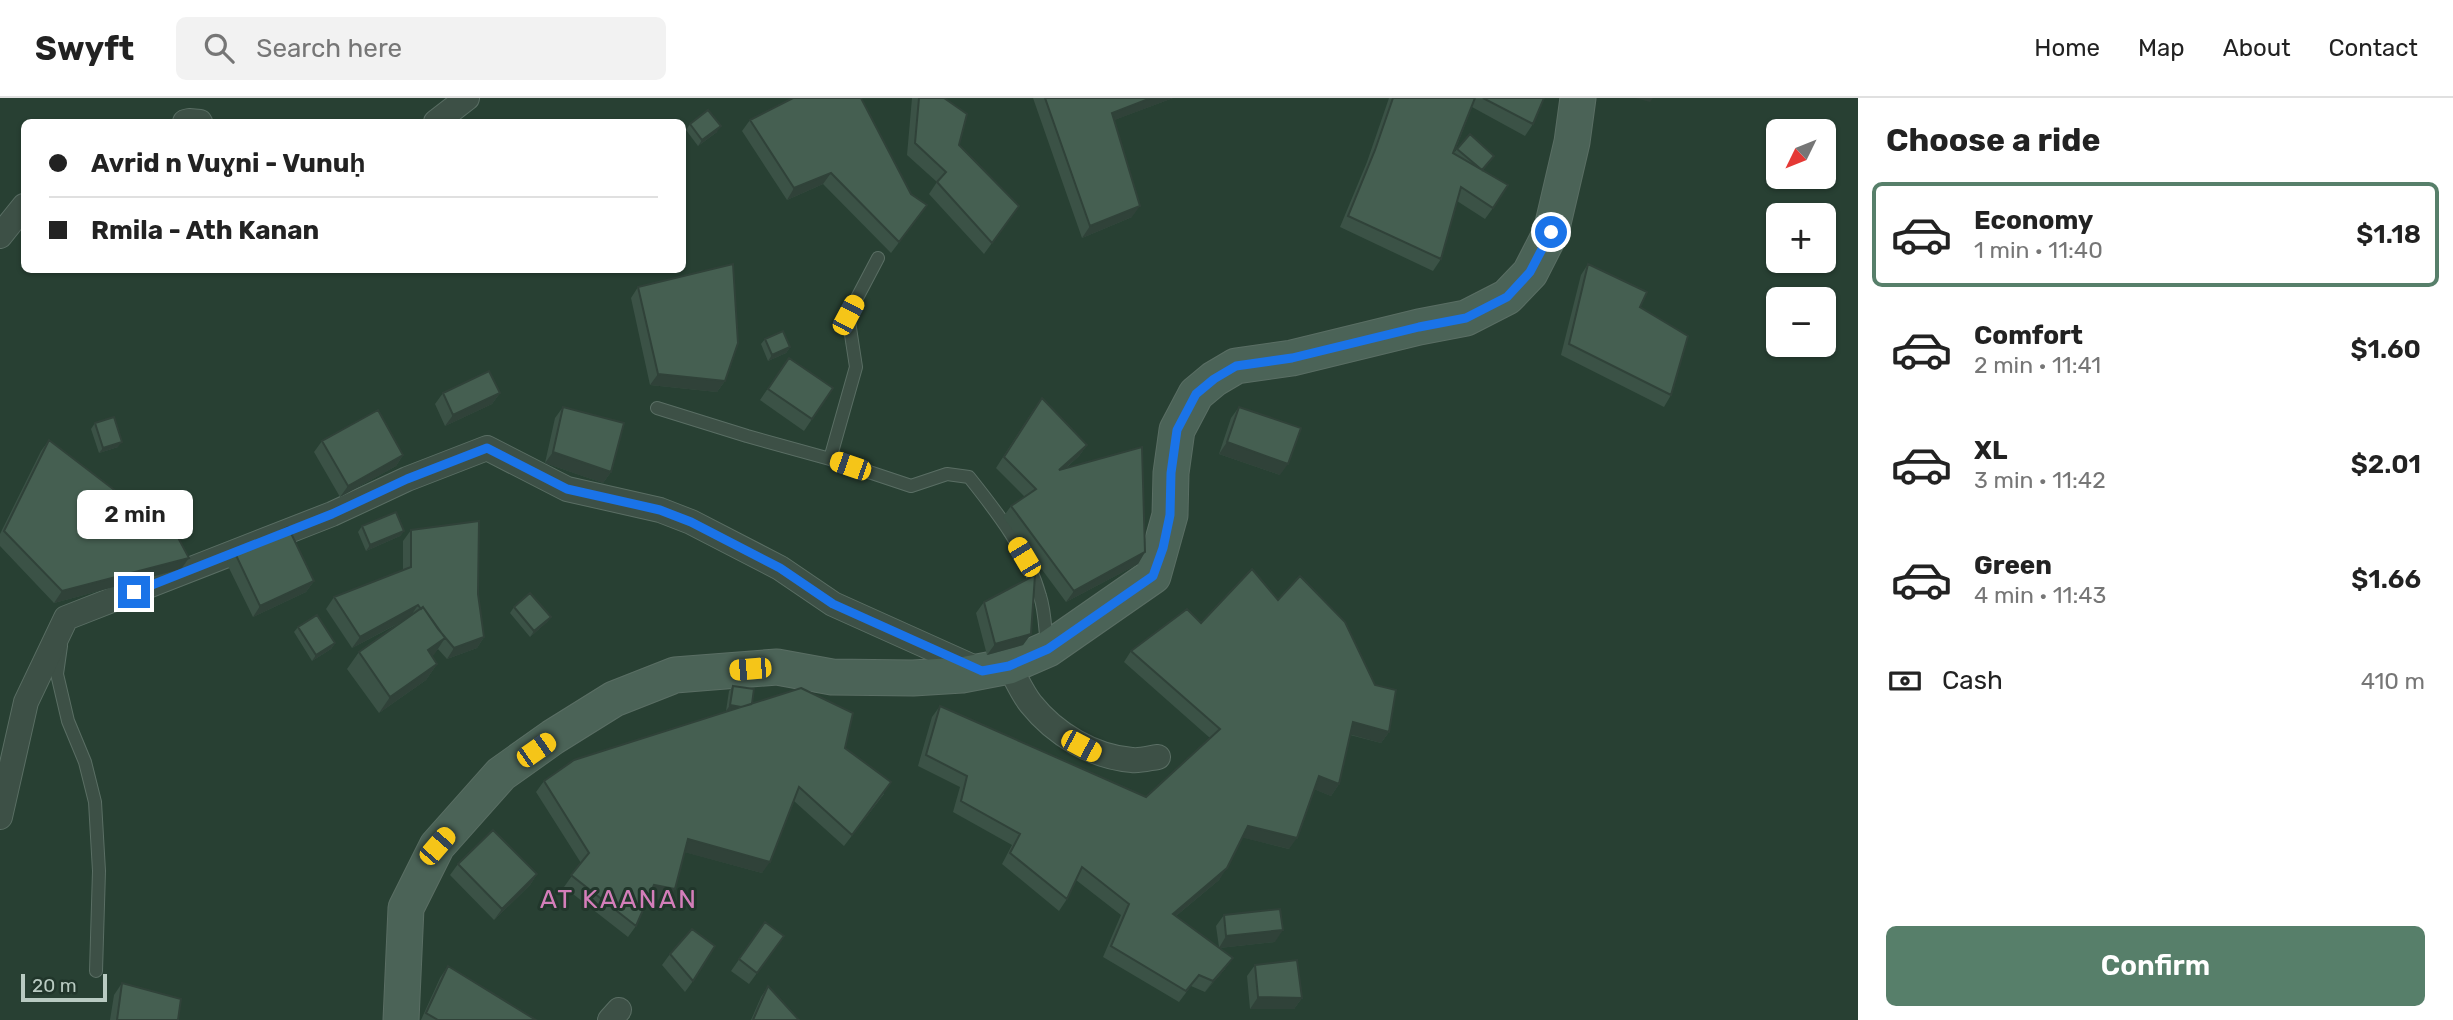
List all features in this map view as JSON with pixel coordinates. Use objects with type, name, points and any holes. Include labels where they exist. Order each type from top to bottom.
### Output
[{"type":"main road","points":[[401,1020],[406,908],[437,846],[501,774],[614,699],[675,675],[777,667],[832,677],[913,678],[961,675],[996,668],[1048,649],[1153,576],[1163,548],[1170,515],[1171,473],[1177,430],[1196,394],[1214,379],[1236,366],[1292,358],[1466,318],[1507,297],[1530,272],[1551,232],[1573,142],[1578,98]]},
{"type":"street","points":[[440,119],[467,98]]},
{"type":"street","points":[[0,236],[21,210]]},
{"type":"street","points":[[0,817],[26,702],[66,618],[332,514],[407,479],[487,448],[567,489],[660,510],[691,522],[780,568],[833,604],[996,668],[1054,727],[1097,754],[1134,761],[1158,757]]},
{"type":"lane","points":[[830,459],[856,367],[848,315],[878,258]]},
{"type":"lane","points":[[657,408],[911,486],[947,474],[970,477],[995,510],[1024,557],[1040,596],[1048,649]]},
{"type":"lane","points":[[66,618],[57,674],[68,721],[85,762],[95,802],[99,871],[96,971]]},
{"type":"building","points":[[793,98],[861,98],[911,194],[927,205],[899,242],[831,173],[794,188],[750,120]]},
{"type":"building","points":[[919,98],[944,98],[967,114],[959,145],[1019,206],[992,243],[937,182],[946,172],[915,143]]},
{"type":"building","points":[[1045,98],[1151,98],[1112,113],[1140,206],[1090,226]]},
{"type":"building","points":[[1393,98],[1475,98],[1453,153],[1508,185],[1493,208],[1461,187],[1441,259],[1348,216]]},
{"type":"building","points":[[1483,98],[1544,98],[1533,124]]},
{"type":"building","points":[[708,110],[721,126],[702,140],[690,124]]},
{"type":"building","points":[[1470,134],[1494,156],[1482,170],[1457,149]]},
{"type":"building","points":[[733,264],[738,343],[725,381],[658,374],[638,287]]},
{"type":"building","points":[[1588,264],[1647,292],[1640,307],[1688,336],[1671,395],[1569,344]]},
{"type":"building","points":[[783,331],[790,347],[772,355],[765,339]]},
{"type":"building","points":[[789,358],[833,388],[812,419],[768,389]]},
{"type":"building","points":[[489,371],[500,393],[453,415],[443,393]]},
{"type":"building","points":[[1042,398],[1087,445],[1059,470],[1142,447],[1145,552],[1074,591],[1011,506],[1036,489],[1004,457]]},
{"type":"building","points":[[563,407],[624,423],[611,472],[553,452]]},
{"type":"building","points":[[1239,407],[1301,428],[1288,464],[1227,442]]},
{"type":"building","points":[[378,410],[403,455],[348,486],[322,441]]},
{"type":"building","points":[[114,417],[122,442],[103,448],[95,423]]},
{"type":"building","points":[[49,440],[117,492],[99,529],[159,502],[189,558],[62,591],[4,531]]},
{"type":"building","points":[[396,512],[404,531],[370,545],[362,526]]},
{"type":"building","points":[[479,521],[478,594],[484,637],[454,648],[423,607],[421,609],[418,605],[360,637],[334,597],[411,567],[411,530]]},
{"type":"building","points":[[288,527],[314,581],[260,606],[235,553]]},
{"type":"building","points":[[1252,569],[1278,600],[1300,576],[1345,622],[1375,685],[1396,690],[1389,732],[1353,722],[1339,784],[1319,776],[1297,838],[1248,826],[1227,868],[1173,914],[1233,958],[1213,981],[1199,975],[1186,991],[1111,946],[1129,904],[1082,867],[1067,899],[1010,853],[1020,834],[961,801],[967,776],[926,755],[940,706],[1146,797],[1220,729],[1131,651],[1187,609],[1201,623]]},
{"type":"building","points":[[1035,575],[1031,634],[995,644],[984,602]]},
{"type":"building","points":[[530,593],[551,617],[534,631],[514,607]]},
{"type":"building","points":[[423,607],[445,638],[428,650],[437,664],[390,697],[359,652]]},
{"type":"building","points":[[317,615],[335,643],[316,655],[298,627]]},
{"type":"building","points":[[733,686],[754,689],[752,704],[741,707],[730,705]]},
{"type":"building","points":[[801,688],[853,713],[845,748],[891,782],[852,835],[799,787],[770,862],[688,839],[675,889],[654,885],[636,926],[571,875],[589,853],[544,781],[574,760]]},
{"type":"building","points":[[493,830],[537,874],[502,909],[458,864]]},
{"type":"building","points":[[1280,909],[1283,930],[1226,936],[1224,915]]},
{"type":"building","points":[[765,922],[784,936],[757,973],[739,959]]},
{"type":"building","points":[[692,929],[715,946],[693,981],[670,954]]},
{"type":"building","points":[[1297,960],[1302,998],[1258,997],[1255,965]]},
{"type":"building","points":[[448,966],[536,1020],[438,1020],[426,1013]]},
{"type":"building","points":[[122,983],[181,999],[178,1020],[117,1020]]},
{"type":"building","points":[[768,986],[799,1020],[753,1020]]},
{"type":"district","name":"AT KAANAN","points":[[619,899]]},
{"type":"route","points":[[134,592],[332,514],[407,479],[487,448],[567,489],[660,510],[691,522],[780,568],[833,604],[982,671],[1009,666],[1048,649],[1153,576],[1163,548],[1170,515],[1171,473],[1177,430],[1196,394],[1214,379],[1236,366],[1292,358],[1466,318],[1507,297],[1530,272],[1551,232]]}]
